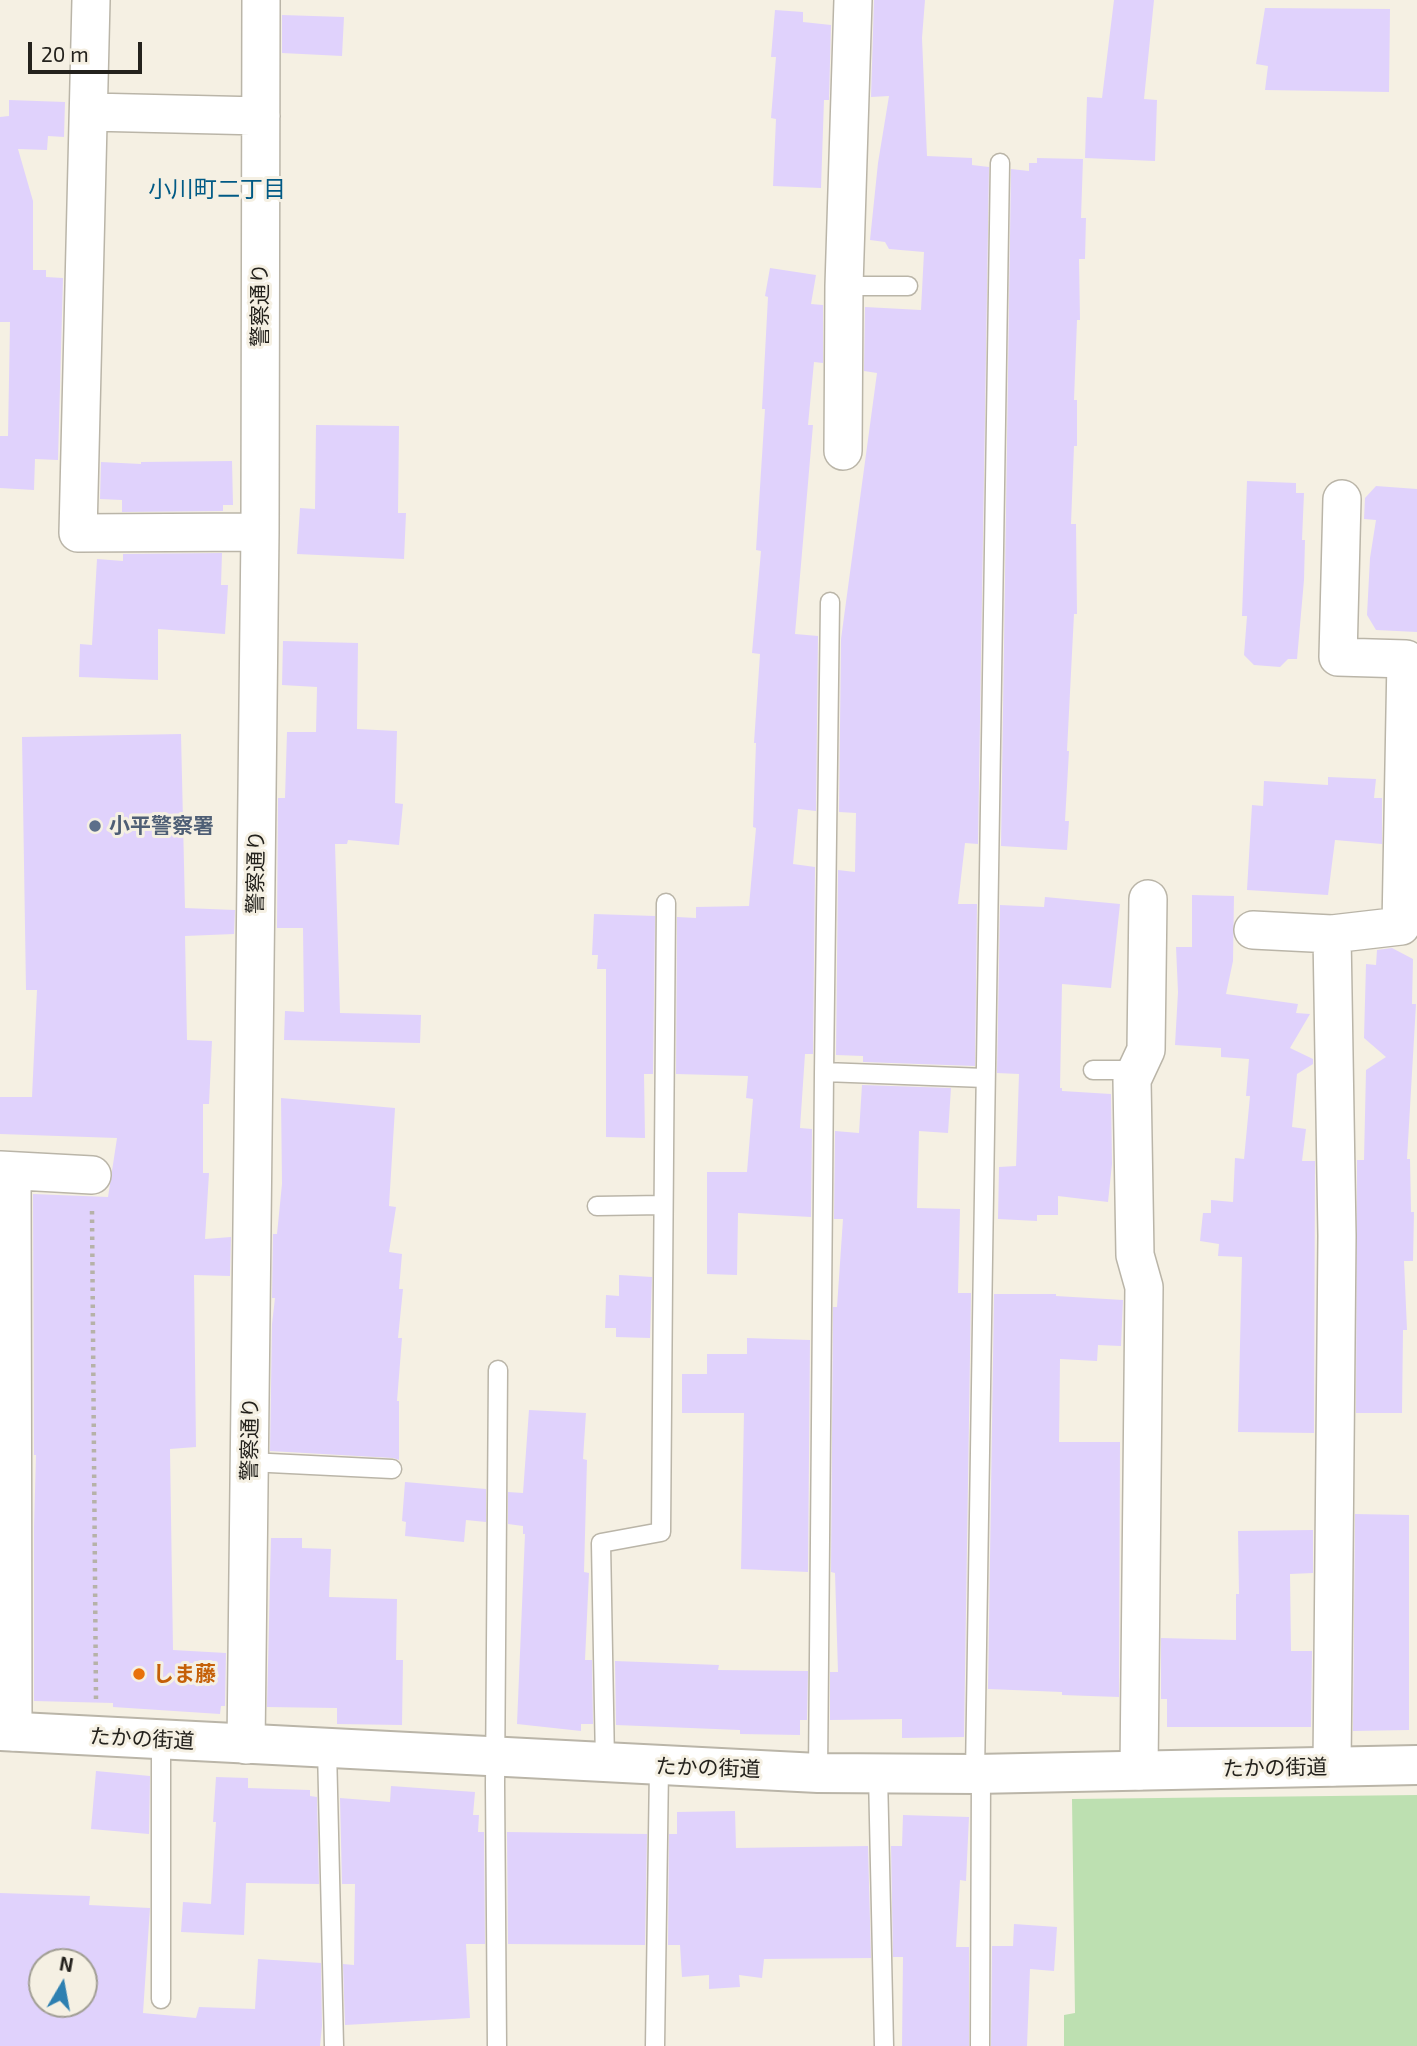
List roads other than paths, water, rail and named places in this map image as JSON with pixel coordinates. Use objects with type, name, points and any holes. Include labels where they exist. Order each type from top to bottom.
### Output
[{"type":"street","points":[[91,0],[78,533],[260,531]]},
{"type":"street","name":"警察通り","points":[[246,1745],[260,531],[261,0]]},
{"type":"street","points":[[843,452],[844,286],[853,0]]},
{"type":"street","points":[[90,112],[261,116]]},
{"type":"street","points":[[1253,930],[1332,934],[1401,926],[1406,659],[1338,657],[1342,499]]},
{"type":"street","points":[[1139,1771],[1144,1287],[1135,1255],[1132,1080],[1146,1050],[1148,899]]},
{"type":"street","points":[[1332,934],[1336,1250],[1332,1767]]},
{"type":"street","points":[[6,1732],[6,1171],[92,1175]]},
{"type":"street","name":"たかの街道","points":[[6,1732],[818,1773],[978,1774],[1417,1765]]},
{"type":"lane","points":[[980,2046],[978,1774],[985,1078],[1000,163]]},
{"type":"lane","points":[[844,286],[908,286]]},
{"type":"lane","points":[[818,1773],[830,602]]},
{"type":"lane","points":[[605,1763],[601,1543],[661,1532],[666,903]]},
{"type":"lane","points":[[1093,1070],[1137,1070]]},
{"type":"lane","points":[[824,1072],[985,1078]]},
{"type":"lane","points":[[597,1206],[663,1205]]},
{"type":"lane","points":[[496,2046],[498,1370]]},
{"type":"lane","points":[[249,1462],[392,1469]]},
{"type":"lane","points":[[161,1740],[161,1999]]},
{"type":"lane","points":[[327,1749],[334,2046]]},
{"type":"lane","points":[[655,2046],[659,1767]]},
{"type":"lane","points":[[877,1774],[884,2046]]},
{"type":"place","name":"小平警察署","points":[[95,826]]},
{"type":"place","name":"しま藤","points":[[139,1674]]},
{"type":"district","name":"小川町二丁目","points":[[217,189]]}]
